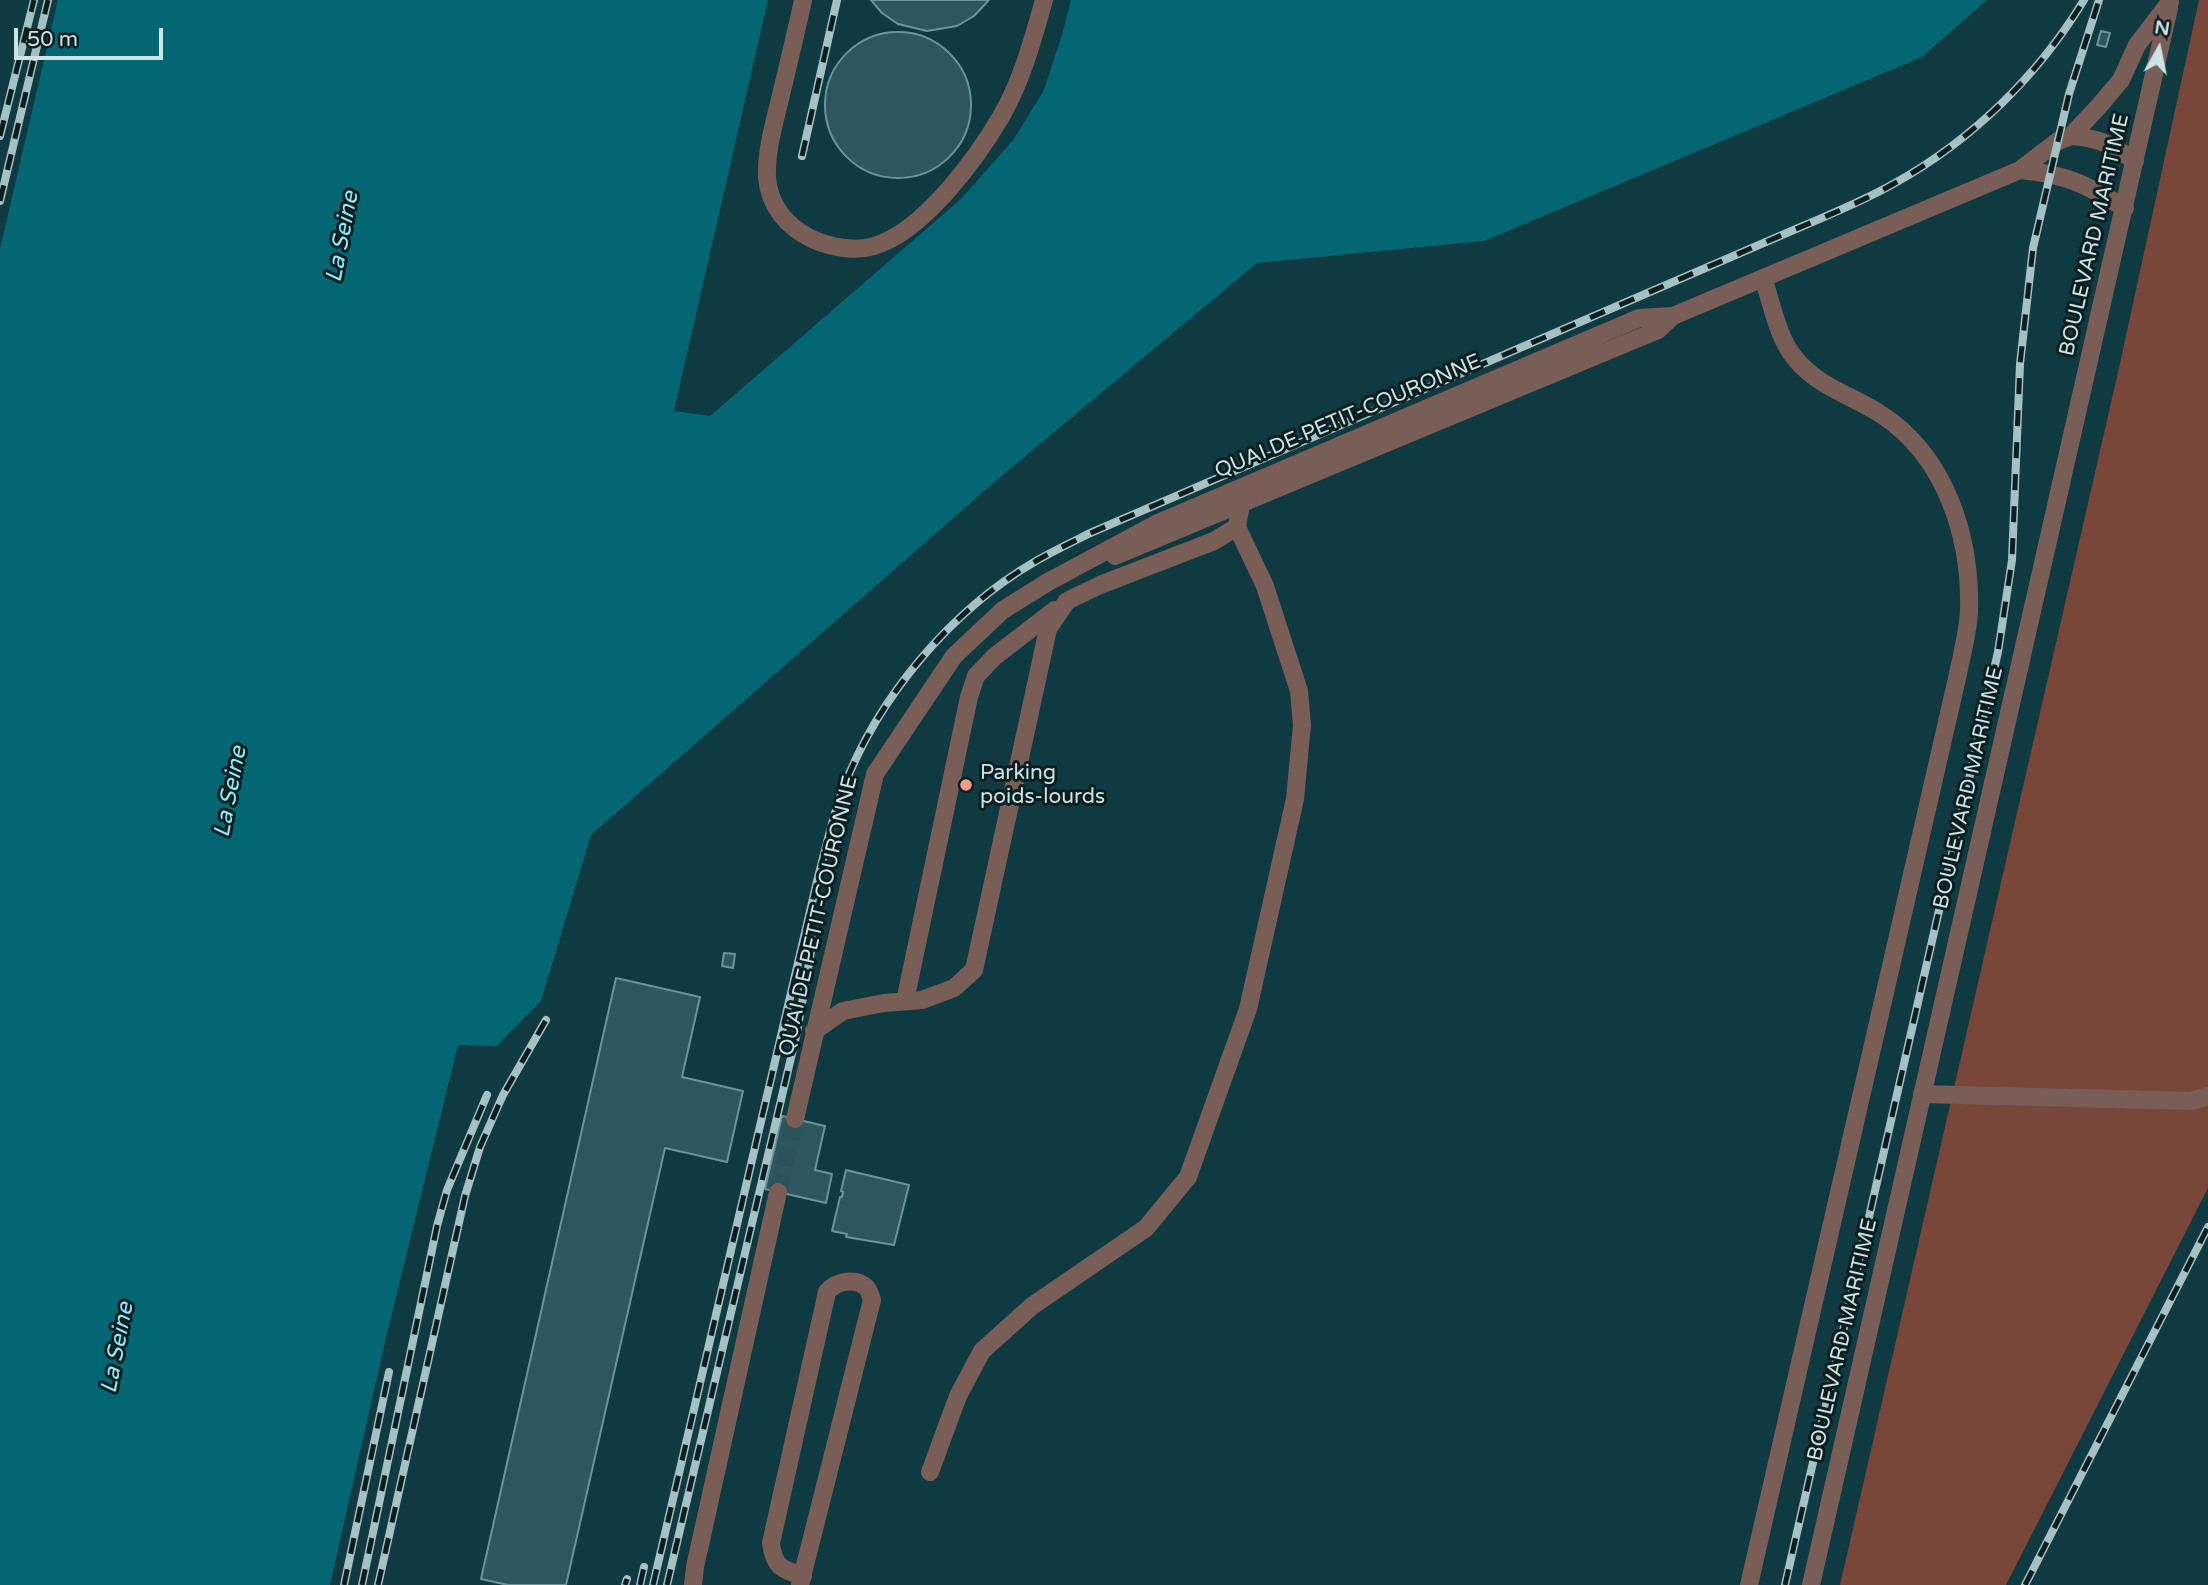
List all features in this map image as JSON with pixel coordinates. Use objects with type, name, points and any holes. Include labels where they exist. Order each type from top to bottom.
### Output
[{"type":"street","points":[[803,0],[771,138],[767,179],[775,206],[787,224],[823,244],[860,249],[876,246],[926,215],[980,149],[1003,114],[1018,80],[1044,0]]},
{"type":"street","name":"QUAI DE PETIT-COURONNE","points":[[795,1119],[875,774],[954,656],[1003,610],[1048,582],[1158,523],[1239,497],[1349,440],[1639,318],[1673,316],[2020,170],[2058,141],[2071,136],[2121,79],[2137,45],[2171,1]]},
{"type":"street","name":"BOULEVARD MARITIME","points":[[1811,1585],[2171,1]]},
{"type":"street","points":[[2071,136],[2094,137],[2135,161]]},
{"type":"street","points":[[2020,170],[2049,173],[2086,185],[2125,208]]},
{"type":"street","points":[[1749,1585],[1958,674],[1969,614],[1968,570],[1960,527],[1942,481],[1922,450],[1901,427],[1869,406],[1833,390],[1808,374],[1792,355],[1782,335],[1763,278]]},
{"type":"street","points":[[930,1472],[958,1396],[982,1351],[1032,1306],[1146,1228],[1188,1177],[1248,1009],[1295,799],[1302,725],[1299,691],[1265,586],[1237,527],[1239,497]]},
{"type":"street","points":[[905,1001],[969,697],[976,676],[994,657],[1066,601],[1214,541],[1237,527]]},
{"type":"street","points":[[814,1031],[843,1011],[884,1003],[922,1000],[954,988],[974,970],[1048,629],[1066,601]]},
{"type":"street","points":[[1922,1094],[2191,1101],[2208,1096]]},
{"type":"street","points":[[693,1585],[778,1192]]},
{"type":"street","points":[[853,1281],[867,1288],[873,1300],[802,1581],[779,1566],[773,1558],[771,1543],[827,1292],[832,1286],[853,1281]]},
{"type":"shaded area","points":[[2199,0],[2208,0],[2208,1188],[2006,1585],[1840,1585],[2119,368]]},
{"type":"water","name":"La Seine","points":[[58,0],[768,0],[674,411],[710,416],[961,199],[1014,139],[1044,90],[1071,0],[1987,0],[1922,57],[1484,241],[1257,263],[998,479],[591,835],[541,1001],[497,1046],[458,1045],[385,1342],[330,1585],[0,1585],[0,249]]},
{"type":"building","points":[[871,0],[989,0],[974,16],[957,26],[927,31],[898,24],[882,13]]},
{"type":"building","points":[[2101,31],[2110,33],[2106,47],[2097,45]]},
{"type":"building","points":[[898,32],[926,37],[950,53],[966,77],[971,105],[966,133],[950,157],[926,173],[898,178],[870,173],[846,157],[830,133],[825,105],[830,77],[846,53],[870,37]]},
{"type":"building","points":[[724,953],[735,954],[733,968],[722,966]]},
{"type":"building","points":[[616,978],[700,997],[682,1077],[743,1091],[727,1162],[665,1148],[566,1585],[508,1585],[481,1579]]},
{"type":"building","points":[[782,1116],[825,1126],[815,1170],[832,1174],[826,1203],[765,1189]]},
{"type":"building","points":[[846,1170],[909,1185],[894,1245],[846,1237],[847,1234],[832,1231],[842,1197]]},
{"type":"tunnel","points":[[778,1192],[795,1119]]},
{"type":"railway","points":[[0,136],[34,0]]},
{"type":"railway","points":[[0,201],[48,0]]},
{"type":"railway","points":[[802,156],[837,0]]},
{"type":"railway","points":[[653,1585],[832,822],[843,789],[876,721],[897,689],[947,630],[1005,581],[1042,557],[1088,534],[1838,211],[1895,183],[1951,147],[2001,104],[2046,55],[2084,0]]},
{"type":"railway","points":[[1785,1585],[1998,652],[2012,560],[2020,364],[2033,248],[2069,94],[2099,0]]},
{"type":"railway","points":[[667,1585],[797,1032],[813,940]]},
{"type":"railway","points":[[378,1585],[465,1196],[480,1147],[503,1095],[546,1020]]},
{"type":"railway","points":[[362,1585],[437,1226],[447,1190],[487,1095]]},
{"type":"railway","points":[[2025,1585],[2208,1227]]},
{"type":"railway","points":[[344,1585],[389,1372]]},
{"type":"railway","points":[[640,1585],[644,1567]]},
{"type":"railway","points":[[625,1585],[627,1579]]},
{"type":"place","name":"Parking poids-lourds","points":[[966,785]]}]
